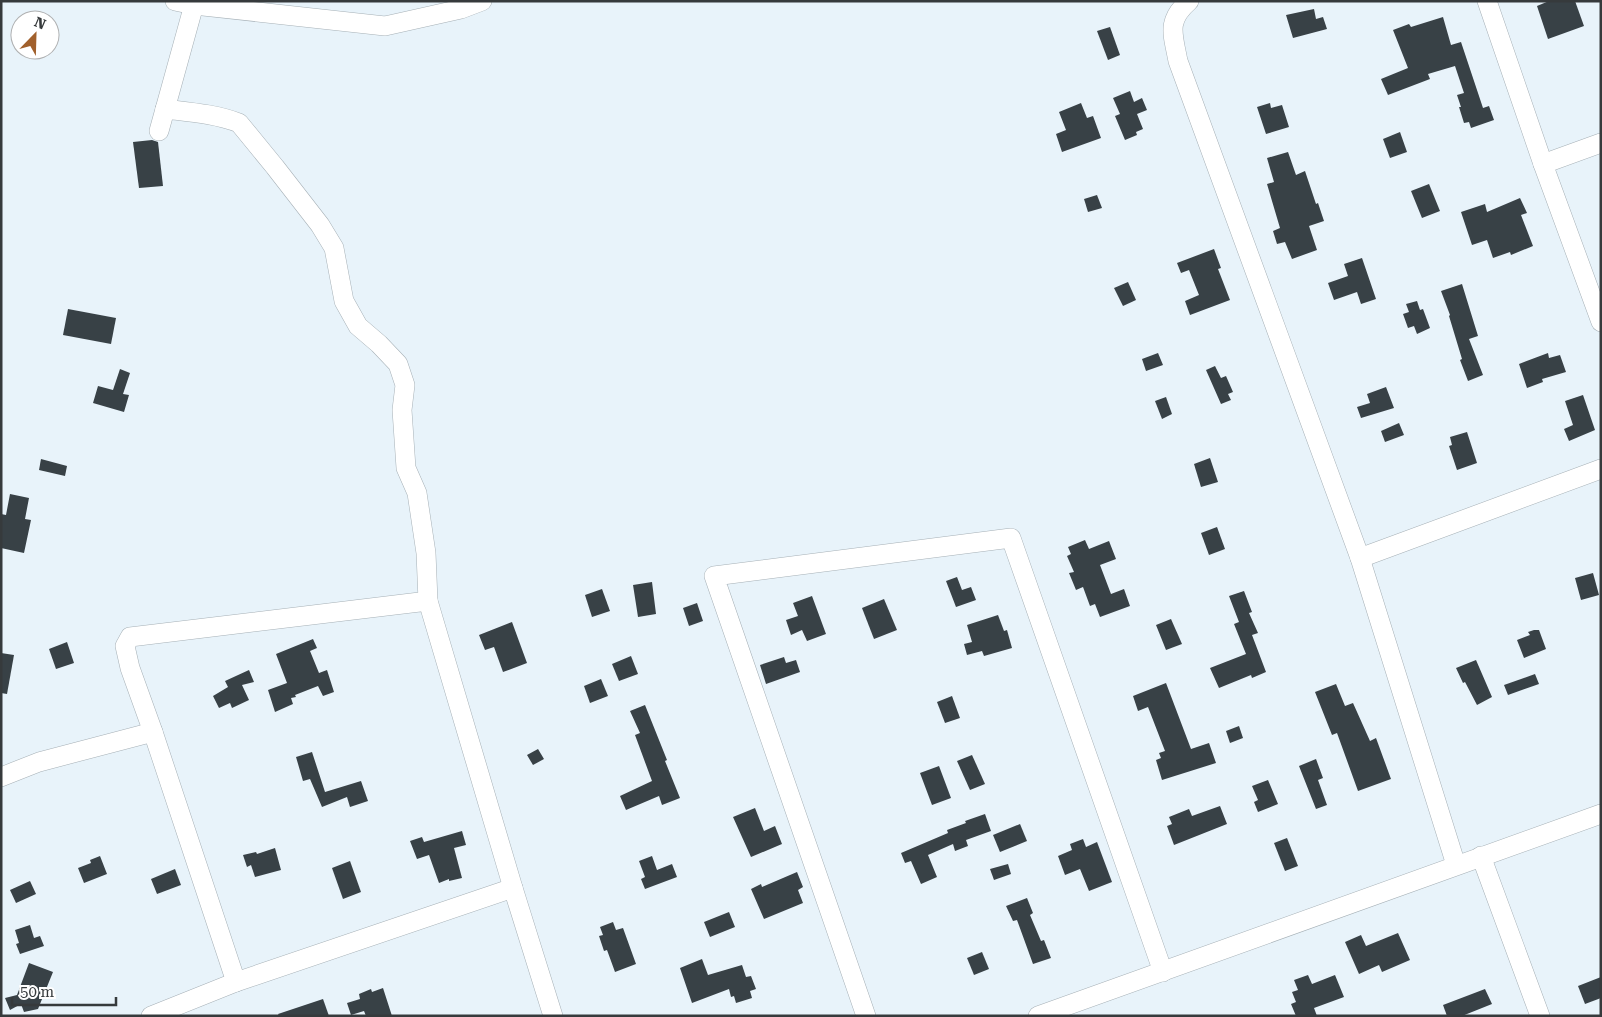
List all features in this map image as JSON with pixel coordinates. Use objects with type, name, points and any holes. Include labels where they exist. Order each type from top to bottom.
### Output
[{"type":"street","points":[[175,1],[385,26],[461,9],[482,1]]},
{"type":"street","points":[[1190,1],[1179,10],[1172,28],[1178,61],[1360,558],[1456,865]]},
{"type":"street","points":[[1487,1],[1543,164],[1601,322]]},
{"type":"street","points":[[159,131],[195,3]]},
{"type":"street","points":[[165,109],[206,115],[239,123],[320,225],[334,248],[344,301],[358,326],[380,344],[398,364],[404,385],[402,410],[406,468],[417,494],[426,553],[428,601],[553,1016]]},
{"type":"street","points":[[1543,164],[1601,143]]},
{"type":"street","points":[[1360,558],[1601,469]]},
{"type":"street","points":[[866,1016],[714,576],[1011,538],[1163,972]]},
{"type":"street","points":[[236,982],[130,668],[125,646],[130,637],[428,601]]},
{"type":"street","points":[[1,777],[39,762],[153,732]]},
{"type":"street","points":[[1038,1016],[1601,814]]},
{"type":"street","points":[[1481,856],[1540,1016]]},
{"type":"street","points":[[151,1016],[236,982],[513,888]]},
{"type":"building","points":[[1549,1],[1575,1],[1584,26],[1548,39],[1537,6]]},
{"type":"building","points":[[1314,9],[1316,19],[1323,17],[1327,29],[1293,38],[1286,15]]},
{"type":"building","points":[[1443,17],[1451,45],[1461,42],[1483,108],[1489,106],[1494,120],[1471,128],[1469,122],[1464,123],[1457,95],[1464,93],[1455,66],[1428,74],[1430,79],[1388,95],[1381,79],[1408,68],[1393,30],[1409,24],[1411,27]]},
{"type":"building","points":[[1110,27],[1120,55],[1108,60],[1097,31]]},
{"type":"building","points":[[1130,91],[1134,102],[1142,98],[1147,110],[1137,114],[1143,129],[1136,132],[1137,135],[1125,140],[1115,116],[1120,114],[1113,98]]},
{"type":"building","points":[[1081,103],[1087,118],[1093,116],[1101,138],[1062,152],[1056,134],[1066,130],[1059,112]]},
{"type":"building","points":[[1270,103],[1271,108],[1282,105],[1289,127],[1266,134],[1257,107]]},
{"type":"building","points":[[1400,132],[1407,152],[1390,158],[1383,139]]},
{"type":"building","points":[[152,140],[158,142],[163,186],[139,188],[133,142]]},
{"type":"building","points":[[1288,152],[1296,175],[1305,171],[1324,221],[1309,226],[1317,250],[1292,259],[1285,242],[1277,244],[1273,231],[1280,228],[1267,184],[1274,182],[1267,158]]},
{"type":"building","points":[[1429,184],[1440,211],[1422,218],[1411,191]]},
{"type":"building","points":[[1097,195],[1102,208],[1088,212],[1084,199]]},
{"type":"building","points":[[1520,198],[1527,213],[1521,215],[1533,246],[1511,255],[1510,252],[1493,258],[1487,240],[1472,245],[1461,212],[1485,204],[1487,212]]},
{"type":"building","points":[[1214,249],[1221,268],[1218,269],[1230,300],[1190,315],[1185,301],[1199,295],[1189,270],[1181,273],[1177,263]]},
{"type":"building","points":[[1362,258],[1376,299],[1361,304],[1357,292],[1334,300],[1328,283],[1348,276],[1344,264]]},
{"type":"building","points":[[1128,282],[1136,300],[1123,306],[1114,288]]},
{"type":"building","points":[[1462,284],[1478,336],[1469,339],[1483,375],[1468,381],[1460,360],[1462,359],[1450,315],[1441,291]]},
{"type":"building","points":[[1417,301],[1420,310],[1423,309],[1430,328],[1417,334],[1414,326],[1408,328],[1403,314],[1409,312],[1406,304]]},
{"type":"building","points":[[68,309],[116,318],[111,344],[63,335]]},
{"type":"building","points":[[1158,353],[1163,365],[1146,371],[1142,359]]},
{"type":"building","points":[[1548,353],[1549,358],[1560,355],[1566,372],[1542,379],[1543,382],[1527,388],[1519,364]]},
{"type":"building","points":[[1215,366],[1221,378],[1226,376],[1233,392],[1228,394],[1231,400],[1221,404],[1206,370]]},
{"type":"building","points":[[120,369],[130,373],[123,394],[129,395],[124,412],[93,403],[98,386],[113,390]]},
{"type":"building","points":[[1386,387],[1394,408],[1361,418],[1357,407],[1370,403],[1367,394]]},
{"type":"building","points":[[1583,395],[1595,430],[1569,441],[1564,429],[1573,425],[1565,401]]},
{"type":"building","points":[[1166,397],[1172,414],[1162,419],[1155,401]]},
{"type":"building","points":[[1399,423],[1404,435],[1385,442],[1381,431]]},
{"type":"building","points":[[1467,432],[1477,463],[1457,470],[1449,446],[1452,445],[1450,437]]},
{"type":"building","points":[[1210,458],[1218,482],[1201,487],[1194,464]]},
{"type":"building","points":[[41,459],[67,466],[65,476],[39,470]]},
{"type":"building","points":[[10,494],[29,498],[25,519],[31,520],[24,553],[1,548],[1,514],[6,515]]},
{"type":"building","points":[[1217,527],[1225,549],[1209,555],[1201,533]]},
{"type":"building","points":[[1085,540],[1089,549],[1109,541],[1116,559],[1100,565],[1111,594],[1124,589],[1130,606],[1100,617],[1095,604],[1090,606],[1083,587],[1076,590],[1069,573],[1074,572],[1067,556],[1071,554],[1068,547]]},
{"type":"building","points":[[1593,573],[1599,595],[1581,600],[1575,578]]},
{"type":"building","points":[[957,577],[962,590],[971,587],[976,600],[956,607],[946,581]]},
{"type":"building","points":[[652,582],[656,614],[638,617],[633,585]]},
{"type":"building","points":[[602,589],[610,611],[592,617],[585,595]]},
{"type":"building","points":[[1244,591],[1252,612],[1249,613],[1258,633],[1252,635],[1266,672],[1252,678],[1251,675],[1219,688],[1210,668],[1246,654],[1234,624],[1239,622],[1229,596]]},
{"type":"building","points":[[812,596],[826,634],[807,641],[802,630],[791,635],[786,620],[798,616],[793,603]]},
{"type":"building","points":[[884,599],[897,630],[874,639],[862,608]]},
{"type":"building","points":[[697,603],[703,621],[689,626],[683,608]]},
{"type":"building","points":[[998,615],[1004,631],[1007,630],[1012,648],[984,656],[982,651],[967,655],[964,644],[972,642],[967,625]]},
{"type":"building","points":[[1171,619],[1182,644],[1166,650],[1156,625]]},
{"type":"building","points":[[512,622],[527,663],[503,672],[494,647],[485,650],[479,635]]},
{"type":"building","points":[[1539,630],[1546,649],[1524,658],[1517,640],[1530,635],[1528,632]]},
{"type":"building","points":[[313,639],[317,648],[310,651],[319,673],[327,670],[334,692],[323,696],[318,686],[295,695],[296,697],[291,698],[293,704],[275,712],[268,690],[287,683],[276,654]]},
{"type":"building","points":[[67,642],[74,663],[56,669],[49,649]]},
{"type":"building","points":[[1,653],[14,655],[7,694],[1,693]]},
{"type":"building","points":[[631,656],[638,674],[619,681],[612,664]]},
{"type":"building","points":[[784,657],[786,663],[796,660],[800,672],[766,684],[760,665]]},
{"type":"building","points":[[1476,660],[1492,697],[1477,705],[1456,668]]},
{"type":"building","points":[[249,670],[254,682],[242,685],[249,700],[232,708],[230,703],[219,708],[213,696],[228,687],[225,681]]},
{"type":"building","points":[[1535,674],[1539,684],[1508,695],[1504,685]]},
{"type":"building","points":[[601,679],[608,696],[590,703],[584,686]]},
{"type":"building","points":[[1166,683],[1191,749],[1209,743],[1216,763],[1162,780],[1156,760],[1161,758],[1159,753],[1165,751],[1148,707],[1138,711],[1133,696]]},
{"type":"building","points":[[1336,684],[1345,706],[1353,703],[1370,741],[1376,738],[1391,779],[1358,791],[1337,733],[1332,735],[1315,692]]},
{"type":"building","points":[[952,696],[960,718],[945,723],[937,702]]},
{"type":"building","points":[[645,705],[680,798],[662,805],[659,796],[626,810],[620,796],[652,781],[635,735],[640,733],[630,711]]},
{"type":"building","points":[[1239,726],[1243,738],[1230,743],[1226,731]]},
{"type":"building","points":[[538,749],[544,759],[533,765],[527,755]]},
{"type":"building","points":[[312,752],[325,792],[361,781],[368,801],[350,807],[347,797],[322,807],[310,779],[303,781],[296,757]]},
{"type":"building","points":[[972,755],[985,784],[970,790],[957,761]]},
{"type":"building","points":[[1316,759],[1323,778],[1318,780],[1327,805],[1316,809],[1299,766]]},
{"type":"building","points":[[939,766],[951,798],[932,805],[920,773]]},
{"type":"building","points":[[1268,780],[1278,804],[1258,812],[1254,802],[1258,800],[1252,786]]},
{"type":"building","points":[[1220,806],[1227,824],[1174,845],[1167,826],[1172,824],[1169,817],[1189,809],[1192,816]]},
{"type":"building","points":[[755,808],[764,831],[775,826],[782,844],[751,857],[733,817]]},
{"type":"building","points":[[985,814],[991,831],[966,840],[968,846],[955,851],[953,844],[928,855],[937,877],[921,884],[911,861],[905,863],[901,853],[948,833],[947,830],[966,823],[965,821]]},
{"type":"building","points":[[1020,824],[1027,841],[1000,852],[993,835]]},
{"type":"building","points":[[462,831],[466,845],[454,848],[462,878],[449,881],[449,879],[439,883],[429,855],[417,859],[410,841],[422,837],[424,842]]},
{"type":"building","points":[[1287,838],[1298,866],[1285,871],[1274,843]]},
{"type":"building","points":[[1083,839],[1086,847],[1097,842],[1112,882],[1089,891],[1080,869],[1065,875],[1058,856],[1072,850],[1070,844]]},
{"type":"building","points":[[275,848],[281,870],[255,877],[251,865],[247,867],[243,855],[256,852],[257,854]]},
{"type":"building","points":[[100,856],[107,874],[84,883],[78,868],[91,863],[90,860]]},
{"type":"building","points":[[652,856],[657,870],[672,864],[677,877],[645,889],[641,879],[645,877],[639,861]]},
{"type":"building","points":[[350,861],[361,892],[343,899],[332,868]]},
{"type":"building","points":[[1008,864],[1011,874],[994,880],[990,869]]},
{"type":"building","points":[[175,869],[181,885],[157,894],[151,879]]},
{"type":"building","points":[[797,872],[803,887],[798,890],[803,903],[764,919],[751,889],[761,884],[762,887]]},
{"type":"building","points":[[30,881],[36,894],[16,903],[10,890]]},
{"type":"building","points":[[1027,898],[1033,913],[1030,915],[1041,941],[1044,940],[1051,958],[1033,964],[1017,920],[1013,921],[1006,906]]},
{"type":"building","points":[[729,912],[735,927],[710,937],[704,922]]},
{"type":"building","points":[[613,922],[616,930],[623,928],[636,964],[615,972],[607,950],[604,951],[599,936],[603,935],[600,927]]},
{"type":"building","points":[[30,925],[34,938],[40,936],[44,946],[20,954],[16,944],[19,943],[15,930]]},
{"type":"building","points":[[1398,933],[1410,960],[1382,972],[1379,965],[1359,974],[1345,942],[1361,935],[1366,946]]},
{"type":"building","points":[[982,952],[989,969],[974,975],[967,958]]},
{"type":"building","points":[[702,959],[708,975],[742,965],[746,977],[751,976],[756,989],[750,991],[752,998],[736,1003],[734,996],[731,997],[729,989],[692,1003],[680,968]]},
{"type":"building","points":[[29,963],[53,972],[38,1009],[24,1012],[21,1004],[10,1010],[5,998],[17,995]]},
{"type":"building","points":[[1308,975],[1312,984],[1335,975],[1344,997],[1314,1008],[1317,1016],[1296,1016],[1291,1004],[1296,1002],[1292,992],[1298,990],[1294,980]]},
{"type":"building","points":[[1601,977],[1601,998],[1585,1004],[1578,986]]},
{"type":"building","points":[[383,988],[392,1016],[366,1016],[364,1011],[351,1015],[347,1003],[360,999],[359,994],[371,989],[372,992]]},
{"type":"building","points":[[1485,989],[1492,1004],[1462,1016],[1447,1016],[1443,1005]]},
{"type":"building","points":[[323,999],[329,1016],[279,1016],[278,1014]]}]
